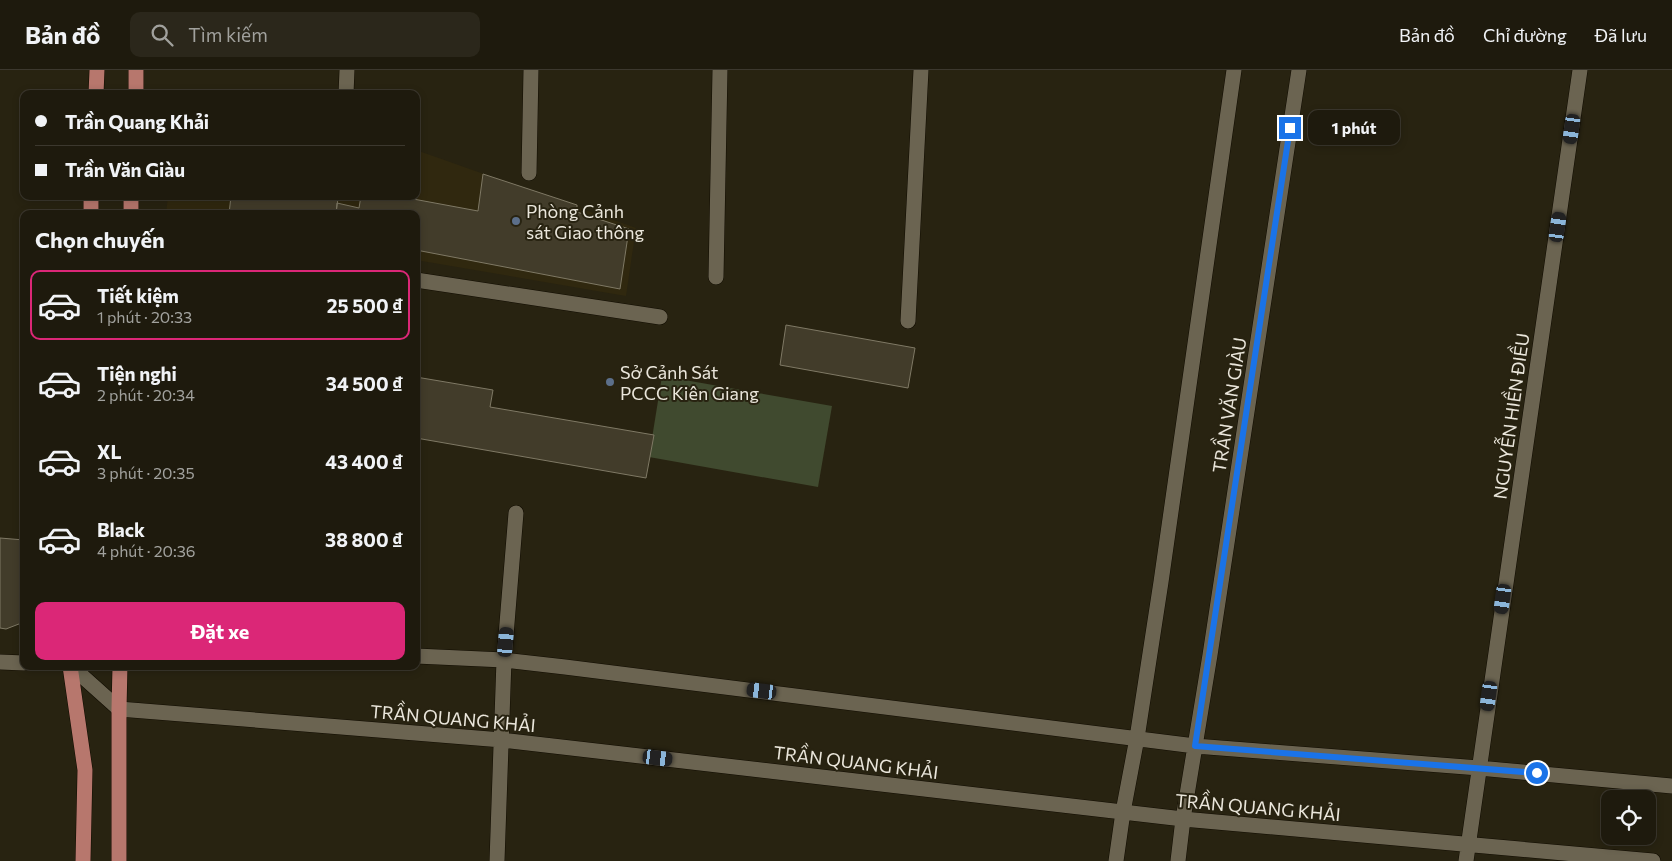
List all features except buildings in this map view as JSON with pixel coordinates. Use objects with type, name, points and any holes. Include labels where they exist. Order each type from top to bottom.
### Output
[{"type":"main road","points":[[96,90],[97,70]]},
{"type":"main road","points":[[136,70],[136,90]]},
{"type":"main road","points":[[71,670],[85,770],[83,861]]},
{"type":"main road","points":[[119,861],[120,670]]},
{"type":"street","points":[[346,90],[347,70]]},
{"type":"street","points":[[529,173],[531,70]]},
{"type":"street","points":[[716,277],[720,70]]},
{"type":"street","points":[[908,321],[921,70]]},
{"type":"street","points":[[1116,861],[1161,582],[1234,70]]},
{"type":"street","name":"TRẦN VĂN GIÀU","points":[[1178,861],[1299,70]]},
{"type":"street","name":"NGUYỄN HIỀN ĐIỀU","points":[[1466,861],[1580,70]]},
{"type":"street","points":[[420,281],[660,317]]},
{"type":"street","points":[[497,861],[504,660],[516,513]]},
{"type":"street","points":[[420,656],[504,660],[1195,746],[1479,768],[1672,786]]},
{"type":"street","points":[[0,662],[20,663]]},
{"type":"street","points":[[75,670],[119,709]]},
{"type":"street","name":"TRẦN QUANG KHẢI","points":[[119,709],[502,740],[1183,819],[1468,846],[1505,847],[1654,861]]},
{"type":"shaded area","name":"Phòng Cảnh sát Giao thông","points":[[420,151],[636,228],[626,296],[420,261],[420,210],[166,210],[168,200],[420,200]]},
{"type":"green space","points":[[662,376],[832,406],[818,487],[649,457]]},
{"type":"place","name":"Phòng Cảnh sát Giao thông","points":[[516,221]]},
{"type":"place","name":"Sở Cảnh Sát PCCC Kiên Giang","points":[[610,382]]},
{"type":"route","points":[[1290,128],[1195,746],[1537,773]]}]
